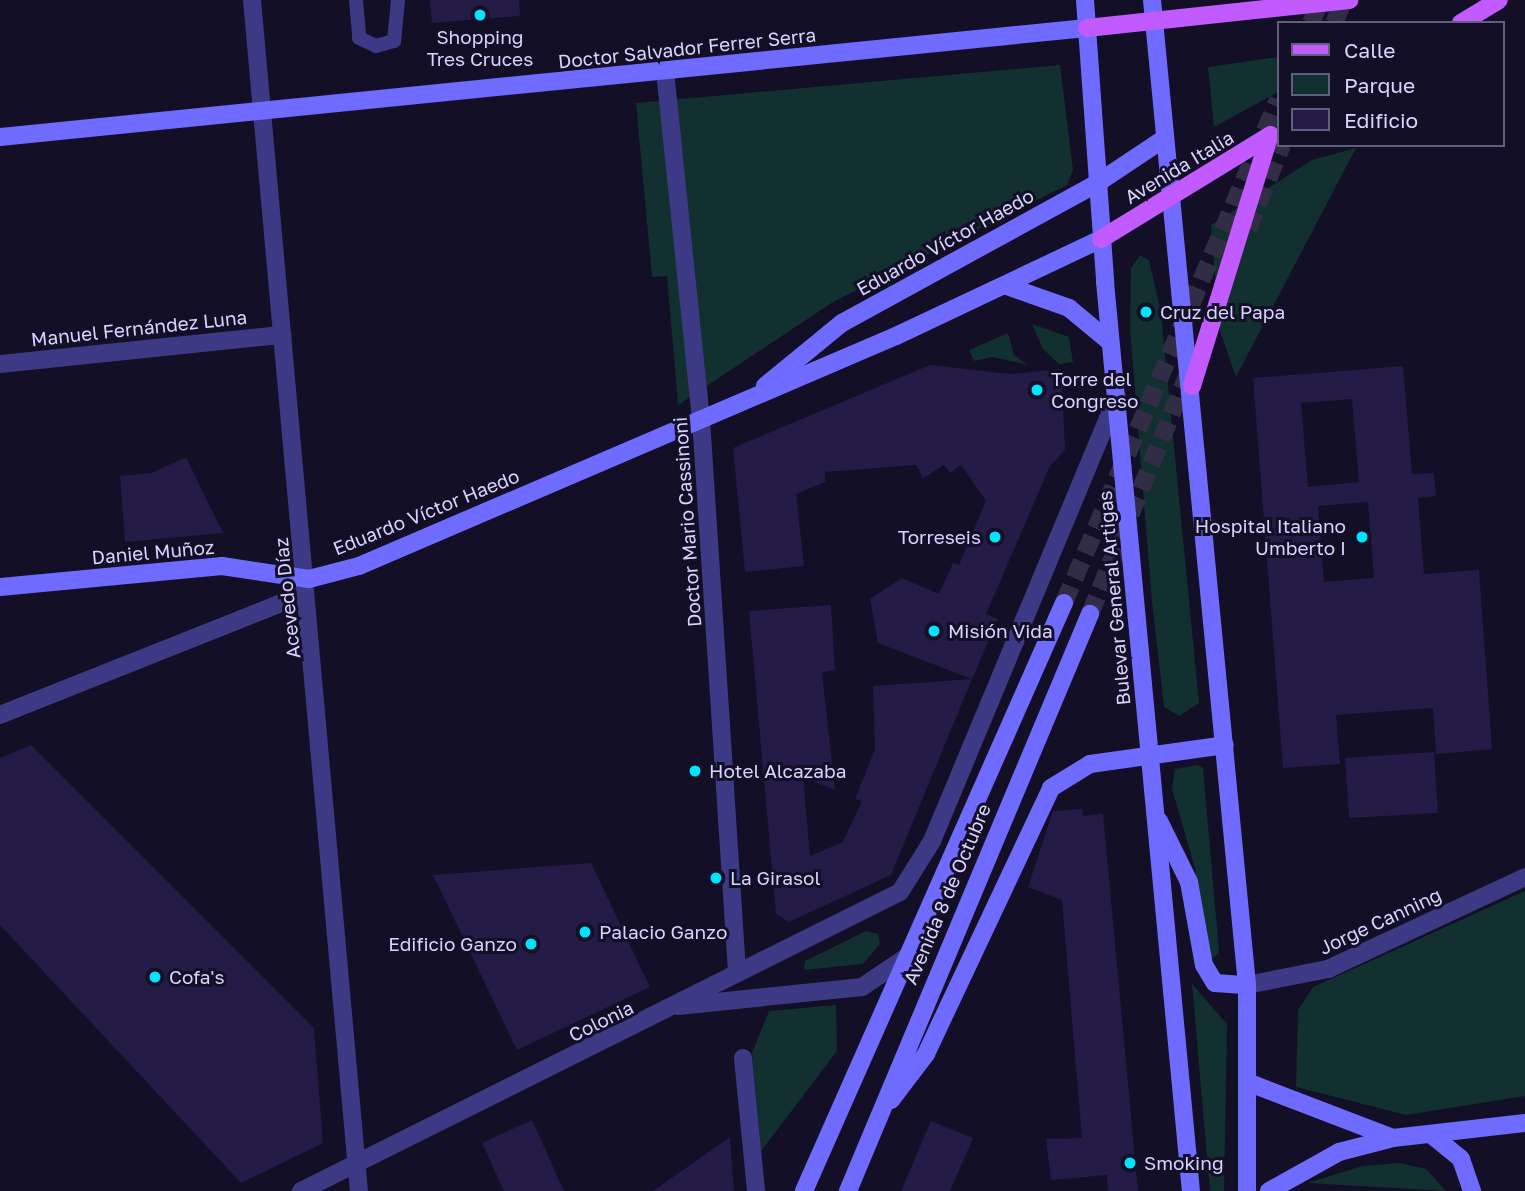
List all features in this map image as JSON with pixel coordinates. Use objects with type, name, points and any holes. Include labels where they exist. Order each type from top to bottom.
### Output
[{"type":"main road","name":"Bulevar General Artigas","points":[[1084,0],[1110,342],[1191,1191]]},
{"type":"main road","points":[[1152,0],[1170,196],[1192,386],[1247,985],[1247,1191]]},
{"type":"main road","points":[[1087,28],[1350,0]]},
{"type":"main road","points":[[1464,21],[1499,0]]},
{"type":"main road","name":"Doctor Salvador Ferrer Serra","points":[[0,137],[1087,28]]},
{"type":"main road","points":[[1192,386],[1274,134]]},
{"type":"main road","name":"Avenida Italia","points":[[1101,239],[1274,134]]},
{"type":"main road","name":"Eduardo Víctor Haedo","points":[[753,396],[842,323],[1096,184],[1165,138]]},
{"type":"main road","name":"Eduardo Víctor Haedo","points":[[309,579],[359,566],[1007,286],[1101,239]]},
{"type":"main road","points":[[1007,286],[1069,307],[1110,342]]},
{"type":"main road","name":"Daniel Muñoz","points":[[0,587],[222,566],[309,579]]},
{"type":"main road","name":"Avenida 8 de Octubre","points":[[804,1191],[914,951],[1064,603]]},
{"type":"main road","name":"Avenida 8 de Octubre","points":[[848,1191],[883,1112],[902,1051],[1090,614]]},
{"type":"main road","points":[[883,1112],[926,1054],[1051,788],[1090,764],[1225,745]]},
{"type":"main road","points":[[1157,818],[1178,850],[1189,883],[1204,965],[1215,983],[1247,985]]},
{"type":"main road","points":[[1247,1082],[1393,1138]]},
{"type":"main road","points":[[1269,1191],[1320,1158],[1393,1138],[1433,1136],[1525,1122]]},
{"type":"main road","points":[[1433,1136],[1461,1158],[1472,1191]]},
{"type":"street","name":"Acevedo Díaz","points":[[252,0],[309,579],[359,1191]]},
{"type":"street","name":"Doctor Mario Cassinoni","points":[[665,71],[701,419],[737,971]]},
{"type":"street","name":"Manuel Fernández Luna","points":[[0,363],[283,335]]},
{"type":"street","name":"Avenida 8 de Octubre","points":[[912,878],[1073,513],[1116,397]]},
{"type":"street","name":"Eduardo Víctor Haedo","points":[[0,715],[282,603],[309,579]]},
{"type":"street","name":"Jorge Canning","points":[[1247,985],[1328,969],[1525,877]]},
{"type":"street","name":"Colonia","points":[[301,1191],[678,1006],[737,971],[885,902],[912,878]]},
{"type":"street","name":"Avenida 8 de Octubre","points":[[678,1006],[862,986],[914,951]]},
{"type":"street","points":[[743,1058],[756,1191]]},
{"type":"lane","points":[[356,0],[359,38],[376,46],[394,41],[398,0]]},
{"type":"green space","points":[[1276,57],[1276,93],[1214,127],[1208,67]]},
{"type":"green space","points":[[1060,65],[1073,170],[1067,185],[833,302],[678,405],[667,276],[652,277],[636,103]]},
{"type":"green space","points":[[1356,148],[1236,377],[1219,328],[1211,225],[1312,160]]},
{"type":"green space","points":[[1140,255],[1149,260],[1161,313],[1199,703],[1179,716],[1164,707],[1152,602],[1130,329],[1131,268]]},
{"type":"green space","points":[[1032,324],[1069,337],[1073,362],[1059,364],[1043,349]]},
{"type":"green space","points":[[1008,333],[1014,355],[1028,365],[993,357],[974,361],[969,350]]},
{"type":"green space","points":[[1198,765],[1203,768],[1219,952],[1213,958],[1206,953],[1195,868],[1172,789],[1175,769]]},
{"type":"green space","points":[[1525,891],[1525,1096],[1406,1115],[1296,1087],[1298,1010],[1313,987]]},
{"type":"green space","points":[[866,931],[878,934],[880,944],[863,964],[804,970],[805,961]]},
{"type":"green space","points":[[1192,984],[1227,1024],[1224,1191],[1210,1191]]},
{"type":"green space","points":[[836,1005],[837,1051],[761,1151],[752,1053],[769,1011]]},
{"type":"green space","points":[[1399,1163],[1426,1169],[1446,1191],[1308,1183],[1362,1166]]},
{"type":"building","points":[[430,0],[519,0],[520,16],[432,23]]},
{"type":"building","points":[[930,365],[1010,374],[1061,369],[1065,450],[1050,466],[986,614],[998,619],[972,679],[878,643],[870,599],[902,578],[939,594],[953,563],[959,565],[986,501],[961,465],[950,473],[944,465],[923,478],[916,465],[825,472],[825,482],[796,494],[804,566],[745,572],[733,448]]},
{"type":"building","points":[[1403,366],[1412,474],[1434,473],[1436,496],[1418,498],[1424,574],[1479,570],[1492,749],[1436,754],[1433,708],[1336,715],[1340,764],[1283,768],[1253,378]],"holes":[[[1352,399],[1359,482],[1308,487],[1301,403]],[[1368,502],[1374,578],[1324,582],[1318,506]]]},
{"type":"building","points":[[186,457],[223,533],[125,542],[120,476],[152,473]]},
{"type":"building","points":[[831,605],[835,670],[822,672],[835,790],[803,777],[810,856],[843,842],[862,801],[855,799],[875,749],[873,686],[972,679],[891,875],[789,922],[776,914],[749,611]]},
{"type":"building","name":"Cofa's","points":[[31,745],[314,1028],[323,1143],[241,1183],[0,925],[0,758]]},
{"type":"building","points":[[1434,752],[1438,813],[1349,818],[1345,758]]},
{"type":"building","points":[[1082,809],[1083,816],[1103,814],[1138,1191],[1108,1191],[1107,1175],[1051,1180],[1046,1139],[1082,1138],[1062,900],[1028,887],[1053,811]]},
{"type":"building","points":[[591,863],[650,987],[517,1050],[433,875]]},
{"type":"building","points":[[532,1120],[564,1191],[504,1191],[482,1143]]},
{"type":"building","points":[[931,1121],[973,1138],[950,1191],[901,1191]]},
{"type":"building","points":[[730,1137],[734,1191],[653,1191]]},
{"type":"tunnel","points":[[1312,21],[1321,0]]},
{"type":"tunnel","points":[[1335,21],[1344,0]]},
{"type":"tunnel","points":[[1064,603],[1276,105]]},
{"type":"tunnel","points":[[1248,229],[1281,147]]},
{"type":"tunnel","points":[[1090,614],[1189,371]]},
{"type":"place","name":"Shopping Tres Cruces","points":[[480,15]]},
{"type":"place","name":"Cruz del Papa","points":[[1146,312]]},
{"type":"place","name":"Torre del Congreso","points":[[1037,390]]},
{"type":"place","name":"Torreseis","points":[[995,537]]},
{"type":"place","name":"Hospital Italiano Umberto I","points":[[1362,537]]},
{"type":"place","name":"Misión Vida","points":[[934,631]]},
{"type":"place","name":"Hotel Alcazaba","points":[[695,771]]},
{"type":"place","name":"La Girasol","points":[[716,878]]},
{"type":"place","name":"Palacio Ganzo","points":[[585,932]]},
{"type":"place","name":"Edificio Ganzo","points":[[531,944]]},
{"type":"place","name":"Cofa's","points":[[155,977]]},
{"type":"place","name":"Smoking","points":[[1130,1163]]}]
